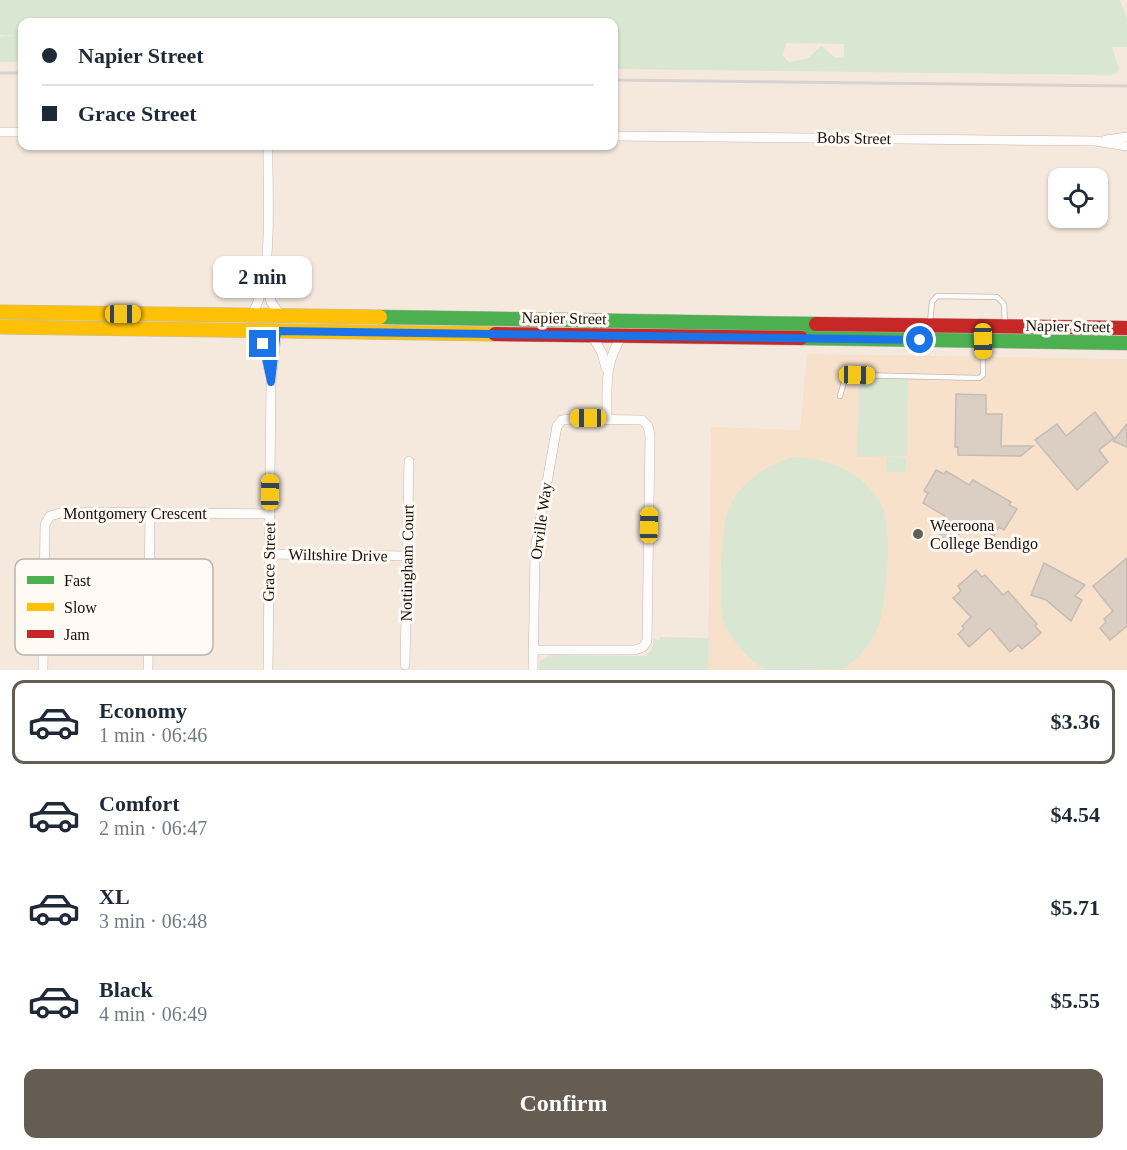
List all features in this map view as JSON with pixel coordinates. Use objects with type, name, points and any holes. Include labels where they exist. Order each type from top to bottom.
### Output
[{"type":"highway","name":"Napier Street","points":[[0,312],[1127,328]]},
{"type":"highway","points":[[123,314],[127,322],[157,322],[211,330]]},
{"type":"highway","points":[[177,314],[266,323],[277,331]]},
{"type":"highway","points":[[611,320],[616,329],[645,329],[688,337]]},
{"type":"highway","name":"Napier Street","points":[[0,327],[688,337],[979,336],[1127,343]]},
{"type":"street","points":[[0,132],[18,132]]},
{"type":"street","name":"Bobs Street","points":[[618,135],[1095,141],[1127,137]]},
{"type":"street","name":"Bobs Street","points":[[1095,141],[1127,146]]},
{"type":"street","points":[[250,315],[260,300],[265,271],[268,150]]},
{"type":"street","points":[[265,271],[270,299],[281,316]]},
{"type":"street","name":"Grace Street","points":[[255,331],[264,348],[271,382]]},
{"type":"street","name":"Grace Street","points":[[268,670],[271,382],[277,331]]},
{"type":"street","points":[[592,335],[602,352],[607,376]]},
{"type":"street","points":[[607,418],[607,376],[610,357],[623,335]]},
{"type":"street","name":"Orville Way","points":[[533,650],[635,651],[643,647],[647,640],[649,430],[642,420],[566,419],[559,423],[555,431],[536,544],[533,650],[533,670]]},
{"type":"street","name":"Nottingham Court","points":[[405,665],[409,461]]},
{"type":"street","name":"Montgomery Crescent","points":[[45,559],[46,519],[59,512],[270,514]]},
{"type":"street","points":[[149,559],[150,513]]},
{"type":"street","name":"Wiltshire Drive","points":[[269,554],[407,556]]},
{"type":"street","name":"Montgomery Crescent","points":[[44,655],[44,670]]},
{"type":"street","points":[[148,655],[148,670]]},
{"type":"lane","points":[[930,325],[932,302],[937,296],[998,297],[1004,304],[1005,326]]},
{"type":"lane","points":[[840,396],[844,382],[857,375],[979,378],[983,375],[979,336],[928,331],[906,324]]},
{"type":"shaded area","name":"Weeroona College Bendigo","points":[[807,354],[1127,359],[1127,670],[708,670],[711,427],[800,430]]},
{"type":"green space","points":[[0,0],[1120,0],[1127,18],[1127,47],[1112,47],[1119,69],[1117,73],[1110,75],[618,69],[618,18],[18,18],[18,62],[0,62],[0,37],[14,35],[0,35]],"holes":[[[787,43],[844,44],[844,56],[836,58],[821,46],[807,59],[789,62],[782,55]]]},
{"type":"green space","points":[[859,378],[908,379],[907,456],[857,457]]},
{"type":"green space","points":[[793,457],[830,463],[852,473],[871,489],[884,511],[888,557],[881,617],[876,632],[867,646],[844,668],[767,670],[754,662],[742,650],[724,623],[722,615],[723,536],[729,508],[738,492],[757,474]]},
{"type":"green space","points":[[886,457],[906,458],[906,472],[886,472]]},
{"type":"green space","points":[[660,637],[709,638],[708,670],[539,670],[540,661],[551,655],[645,656],[652,650],[653,639],[659,640]]},
{"type":"building","points":[[956,394],[986,395],[986,414],[1002,414],[1001,446],[1033,446],[1021,456],[958,455],[958,447],[955,447]]},
{"type":"building","points":[[1095,412],[1114,438],[1099,450],[1108,462],[1077,490],[1035,440],[1057,424],[1066,436]]},
{"type":"building","points":[[1127,424],[1127,447],[1113,441]]},
{"type":"building","points":[[936,470],[944,474],[946,471],[969,485],[973,480],[1011,502],[1009,505],[1017,509],[1004,530],[999,527],[994,536],[967,521],[953,544],[939,536],[944,529],[939,526],[945,516],[923,503],[928,493],[924,491]]},
{"type":"building","points":[[1127,558],[1127,626],[1110,640],[1100,628],[1106,622],[1104,619],[1113,611],[1093,586]]},
{"type":"building","points":[[1044,563],[1085,585],[1075,596],[1082,600],[1071,621],[1046,600],[1031,595]]},
{"type":"building","points":[[976,570],[982,577],[985,575],[1003,595],[1008,591],[1037,624],[1035,626],[1041,633],[1022,649],[1018,645],[1010,652],[990,628],[969,647],[958,634],[971,617],[953,598],[961,591],[958,586]]},
{"type":"railway","points":[[0,73],[18,73]]},
{"type":"railway","points":[[618,80],[1127,86]]},
{"type":"traffic: fast","points":[[380,317],[816,324]]},
{"type":"traffic: fast","points":[[801,338],[1127,343]]},
{"type":"traffic: slow","points":[[0,312],[380,317]]},
{"type":"traffic: slow","points":[[0,327],[495,334]]},
{"type":"traffic: jam","points":[[816,324],[1127,328]]},
{"type":"traffic: jam","points":[[495,334],[801,338]]},
{"type":"place","name":"Weeroona College Bendigo","points":[[918,534]]},
{"type":"route","points":[[263,344],[271,382],[277,331],[920,340]]}]
